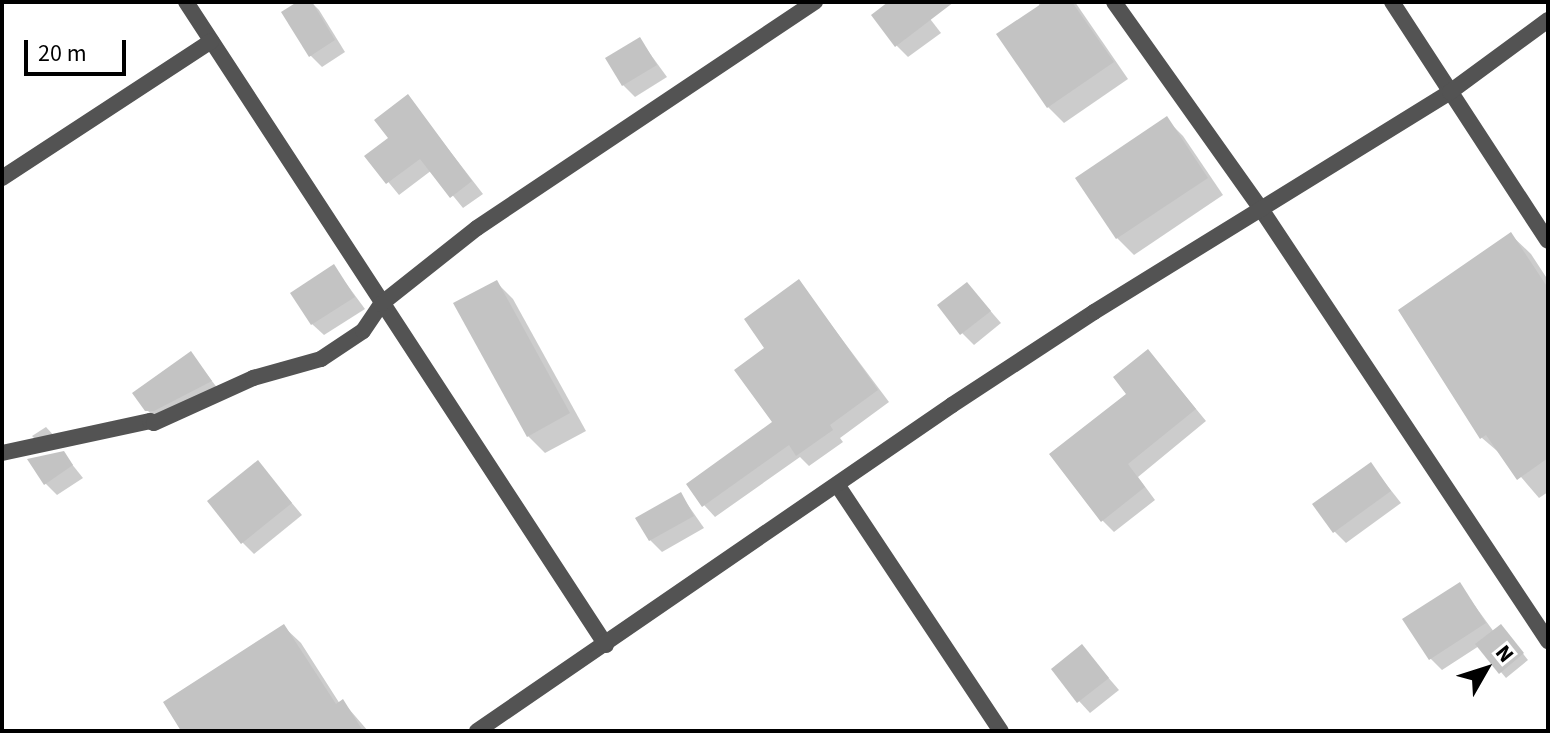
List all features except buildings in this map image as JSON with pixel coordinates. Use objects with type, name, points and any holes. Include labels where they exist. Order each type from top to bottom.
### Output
[{"type":"street","points":[[186,2],[606,645]]},
{"type":"street","points":[[2,453],[150,421],[154,423],[253,378],[321,359],[363,331],[381,304],[477,228],[815,2]]},
{"type":"street","points":[[1114,2],[1261,209],[1548,641]]},
{"type":"street","points":[[1392,2],[1548,241]]},
{"type":"street","points":[[477,731],[1094,312],[1450,92],[1548,20]]},
{"type":"street","points":[[2,178],[211,41]]},
{"type":"street","points":[[838,486],[1001,731]]}]
